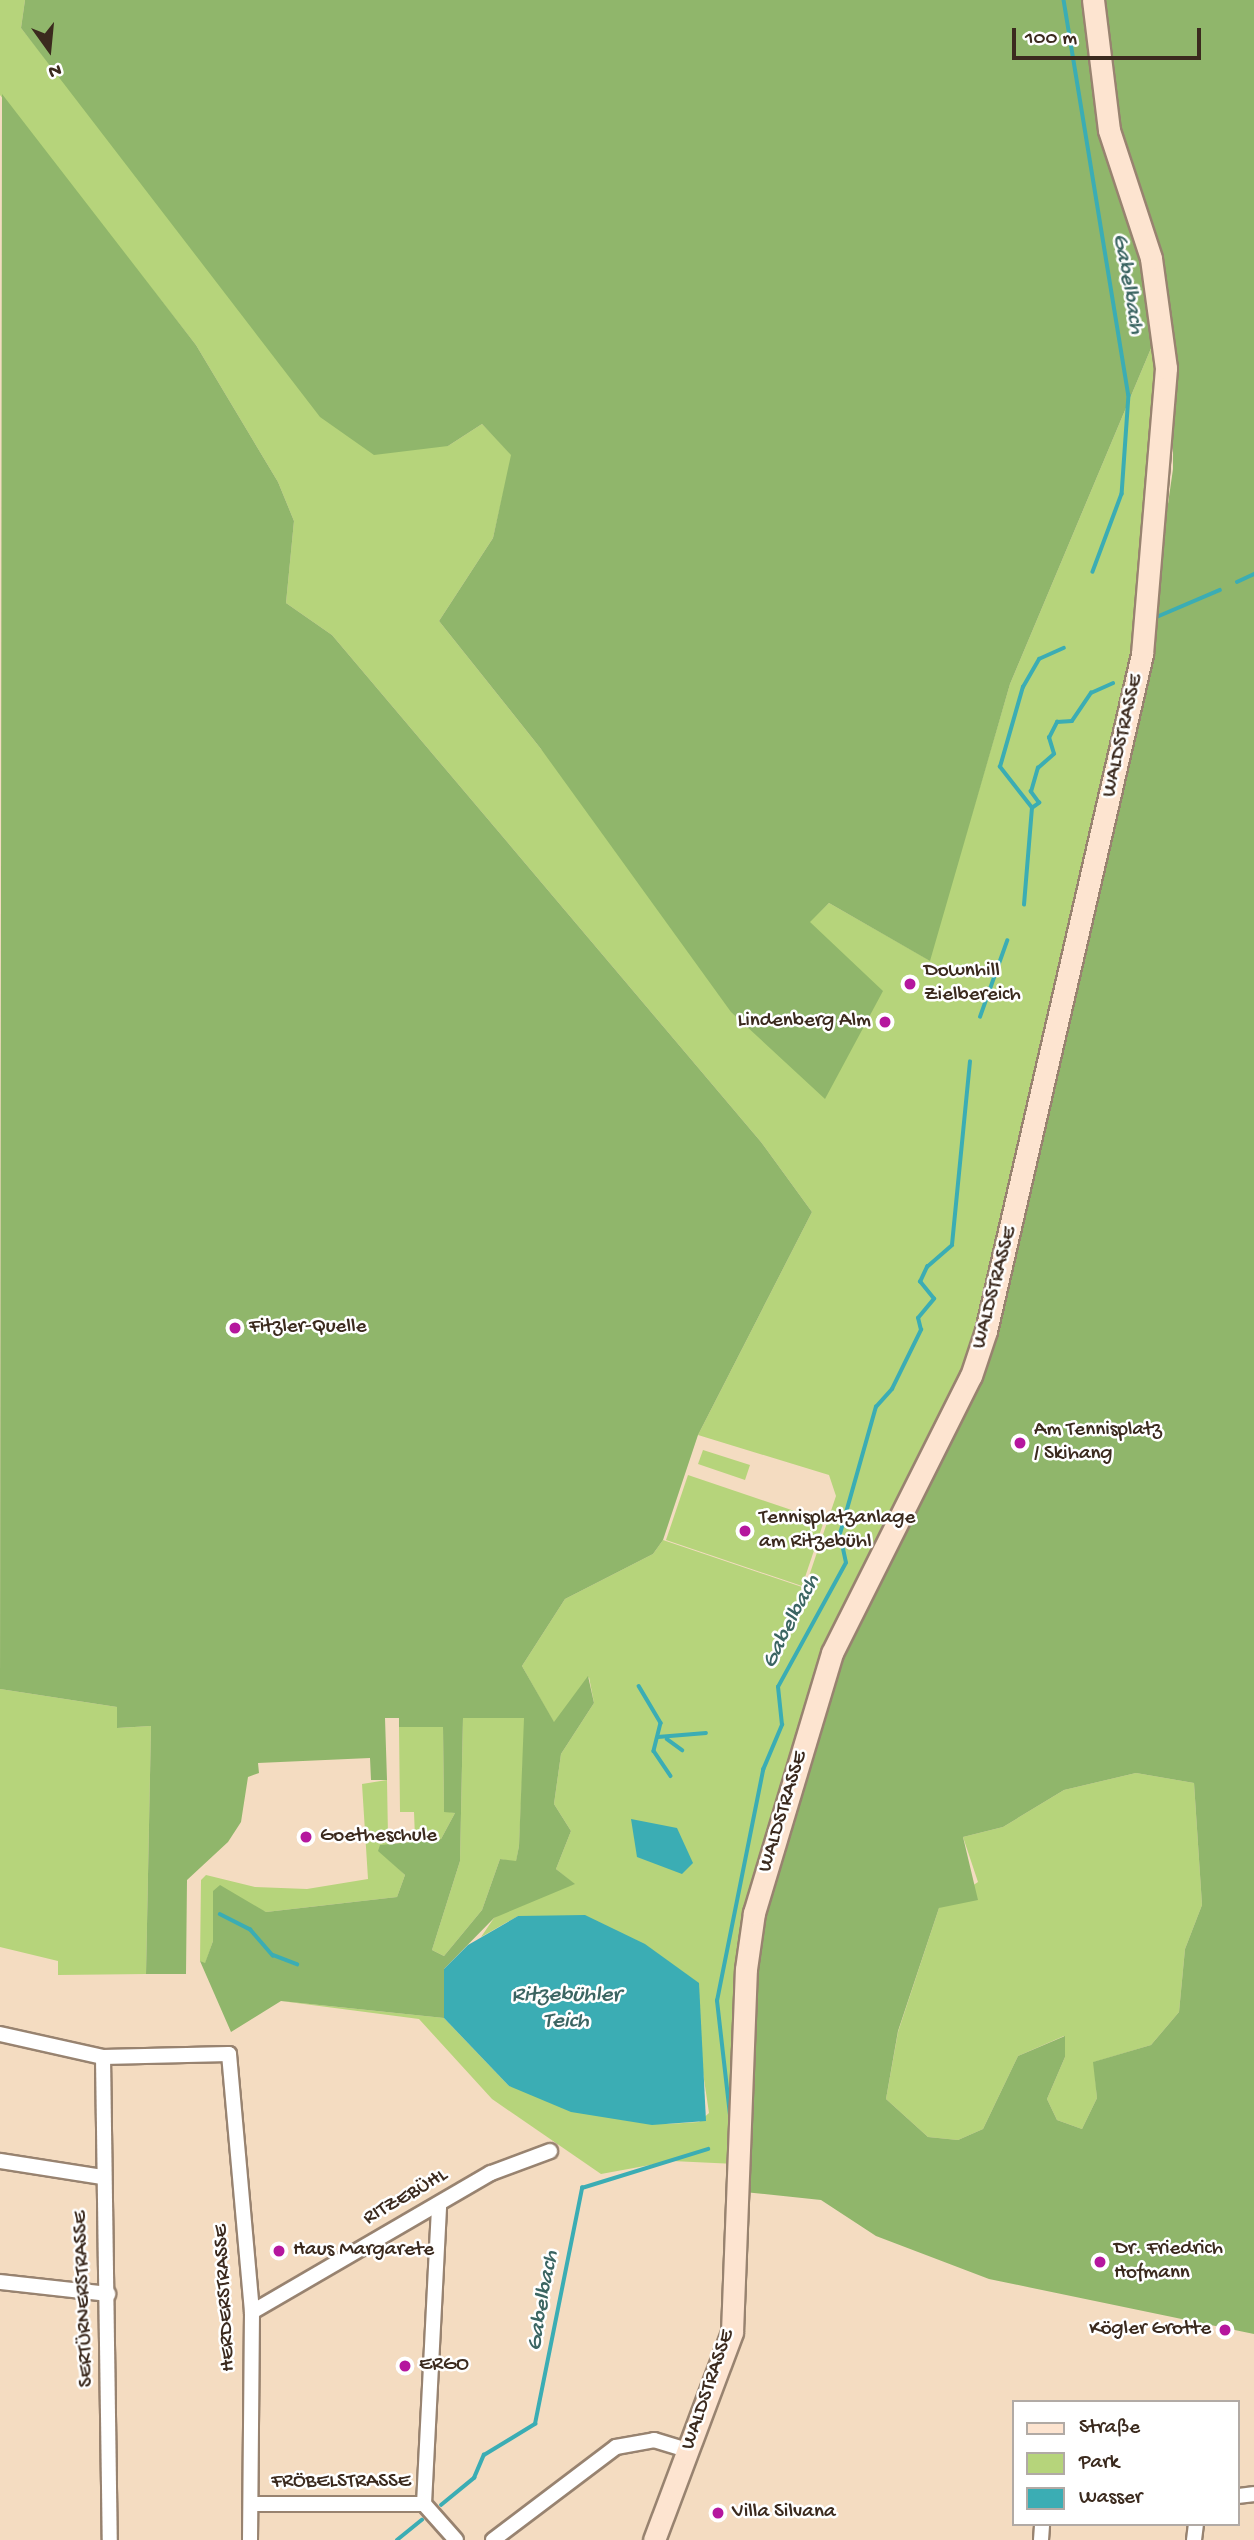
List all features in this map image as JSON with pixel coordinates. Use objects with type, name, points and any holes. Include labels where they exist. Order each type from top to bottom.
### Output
[{"type":"street","name":"WALDSTRASSE","points":[[654,2540],[723,2363],[736,2304],[746,1969],[754,1913],[832,1653],[971,1376],[986,1331],[1142,654],[1165,344],[1151,258],[1110,130],[1093,0]]},
{"type":"street","points":[[0,2034],[103,2057]]},
{"type":"street","name":"HERDERSTRASSE","points":[[103,2057],[229,2054],[252,2312],[250,2540]]},
{"type":"street","name":"SERTÜRNERSTRASSE","points":[[103,2057],[102,2177],[108,2294],[110,2540]]},
{"type":"street","name":"RITZEBÜHL","points":[[252,2312],[491,2173],[550,2151]]},
{"type":"street","points":[[0,2161],[102,2177]]},
{"type":"street","name":"FRÖBELSTRASSE","points":[[251,2504],[424,2504],[439,2204]]},
{"type":"street","points":[[0,2282],[108,2294]]},
{"type":"street","points":[[493,2540],[615,2447],[654,2440],[689,2451]]},
{"type":"street","points":[[424,2504],[456,2540]]},
{"type":"green space","points":[[0,0],[25,0],[21,28],[172,218],[448,446],[482,424],[512,455],[493,538],[439,621],[541,749],[809,922],[829,903],[929,960],[1010,684],[1157,334],[1135,658],[990,1287],[961,1379],[849,1605],[746,1907],[736,2164],[672,2161],[601,2174],[492,2099],[419,2019],[281,2001],[444,2018],[509,2086],[668,2124],[699,2122],[709,2113],[701,2059],[518,1916],[481,1937],[494,1918],[526,1900],[574,1884],[556,1869],[571,1831],[554,1804],[561,1754],[594,1703],[589,1677],[554,1723],[522,1666],[565,1599],[653,1554],[663,1540],[805,1588],[836,1496],[829,1475],[698,1435],[812,1212],[761,1142],[332,635],[286,603],[294,521],[278,482],[196,345],[0,95]]},
{"type":"green space","points":[[25,0],[1087,0],[1157,334],[1010,684],[930,961],[829,903],[810,922],[883,991],[825,1099],[731,1012],[541,749],[439,621],[493,538],[511,455],[482,424],[448,446],[374,455],[320,417],[21,28]]},
{"type":"green space","points":[[1105,0],[1254,0],[1254,2334],[989,2279],[876,2236],[821,2200],[744,2192],[759,1941],[779,1845],[843,1654],[985,1364],[1144,672],[1173,469],[1173,364],[1118,136]],"holes":[[[1136,1773],[1194,1783],[1202,1905],[1185,1949],[1179,2012],[1151,2045],[1093,2062],[1097,2098],[1082,2129],[1057,2120],[1047,2099],[1065,2057],[1065,2036],[1018,2056],[983,2129],[958,2140],[928,2137],[886,2099],[898,2031],[939,1908],[978,1900],[963,1837],[1003,1827],[1064,1790]]]},
{"type":"green space","points":[[2,94],[196,345],[278,482],[294,521],[286,603],[332,635],[761,1142],[812,1212],[698,1435],[663,1540],[653,1554],[565,1599],[522,1666],[554,1722],[588,1676],[594,1703],[561,1754],[554,1804],[571,1831],[556,1869],[575,1884],[494,1918],[444,1969],[444,2018],[281,2001],[231,2032],[200,1961],[205,1963],[213,1941],[213,1891],[220,1885],[266,1912],[397,1897],[405,1875],[378,1851],[380,1845],[441,1839],[455,1813],[444,1812],[443,1727],[399,1727],[399,1718],[385,1718],[387,1780],[371,1780],[370,1758],[258,1763],[259,1773],[248,1777],[241,1822],[228,1842],[187,1880],[186,1974],[146,1974],[151,1726],[117,1728],[117,1707],[0,1689]],"holes":[[[463,1718],[524,1718],[519,1846],[516,1861],[500,1859],[482,1910],[444,1956],[432,1950],[460,1861]]]},
{"type":"green space","points":[[703,1450],[750,1465],[745,1480],[698,1464]]},
{"type":"green space","name":"Tennisplatzanlage am Ritzebühl","points":[[688,1475],[824,1521],[802,1586],[666,1540]]},
{"type":"green space","points":[[0,1689],[117,1707],[118,1728],[151,1726],[146,1974],[58,1975],[58,1961],[0,1947]]},
{"type":"green space","points":[[463,1718],[525,1718],[519,1846],[516,1862],[500,1859],[482,1910],[444,1956],[432,1950],[460,1861]]},
{"type":"green space","points":[[399,1727],[443,1727],[444,1811],[455,1813],[441,1839],[391,1842],[386,1857],[405,1875],[397,1897],[266,1912],[213,1891],[213,1941],[205,1964],[200,1961],[201,1880],[206,1875],[255,1887],[307,1889],[368,1879],[362,1784],[387,1780],[388,1837],[415,1838],[414,1812],[400,1812]]},
{"type":"green space","points":[[1136,1773],[1194,1783],[1202,1905],[1185,1949],[1179,2012],[1151,2045],[1094,2062],[1097,2098],[1082,2129],[1057,2120],[1047,2099],[1065,2057],[1064,2036],[1018,2056],[983,2129],[958,2140],[928,2137],[886,2099],[898,2032],[939,1908],[978,1882],[963,1837],[1003,1827],[1064,1790]]},
{"type":"water","points":[[631,1819],[677,1828],[693,1863],[682,1874],[637,1857]]},
{"type":"water","name":"Ritzebühler Teich","points":[[585,1915],[645,1944],[699,1983],[706,2121],[652,2125],[571,2112],[509,2086],[444,2018],[444,1969],[468,1945],[518,1916]]},
{"type":"waterway","name":"Gabelbach","points":[[1064,0],[1129,395],[1122,494],[1093,572]]},
{"type":"waterway","points":[[1237,582],[1254,574]]},
{"type":"waterway","points":[[1159,616],[1220,590]]},
{"type":"waterway","name":"Gabelbach","points":[[1024,905],[1032,808],[1000,767],[1023,687],[1039,659],[1064,648]]},
{"type":"waterway","points":[[1032,808],[1039,803],[1031,792],[1038,768],[1054,754],[1049,738],[1057,722],[1072,721],[1091,693],[1113,683]]},
{"type":"waterway","name":"Gabelbach","points":[[980,1017],[1007,941]]},
{"type":"waterway","name":"Gabelbach","points":[[730,2115],[717,2001],[763,1770],[782,1725],[778,1687],[846,1563],[840,1534],[876,1407],[892,1389],[921,1330],[918,1318],[934,1299],[920,1282],[927,1267],[952,1245],[970,1062]]},
{"type":"waterway","points":[[639,1686],[661,1723],[654,1751],[671,1776]]},
{"type":"waterway","points":[[658,1737],[706,1733]]},
{"type":"waterway","points":[[667,1739],[682,1750]]},
{"type":"waterway","points":[[220,1914],[250,1929],[273,1955],[297,1964]]},
{"type":"waterway","name":"Gabelbach","points":[[441,2505],[474,2478],[484,2455],[535,2424],[582,2188],[708,2149]]},
{"type":"waterway","name":"Gabelbach","points":[[397,2540],[422,2520]]},
{"type":"place","name":"Downhill Zielbereich","points":[[910,984]]},
{"type":"place","name":"Lindenberg Alm","points":[[885,1022]]},
{"type":"place","name":"Fitzler-Quelle","points":[[235,1328]]},
{"type":"place","name":"Am Tennisplatz / Skihang","points":[[1020,1443]]},
{"type":"place","name":"Tennisplatzanlage am Ritzebühl","points":[[745,1531]]},
{"type":"place","name":"Goetheschule","points":[[306,1837]]},
{"type":"place","name":"Haus Margarete","points":[[279,2251]]},
{"type":"place","name":"Dr. Friedrich Hofmann","points":[[1100,2262]]},
{"type":"place","name":"Kögler Grotte","points":[[1225,2330]]},
{"type":"place","name":"ERGO","points":[[405,2366]]},
{"type":"place","name":"Villa Silvana","points":[[718,2513]]}]
